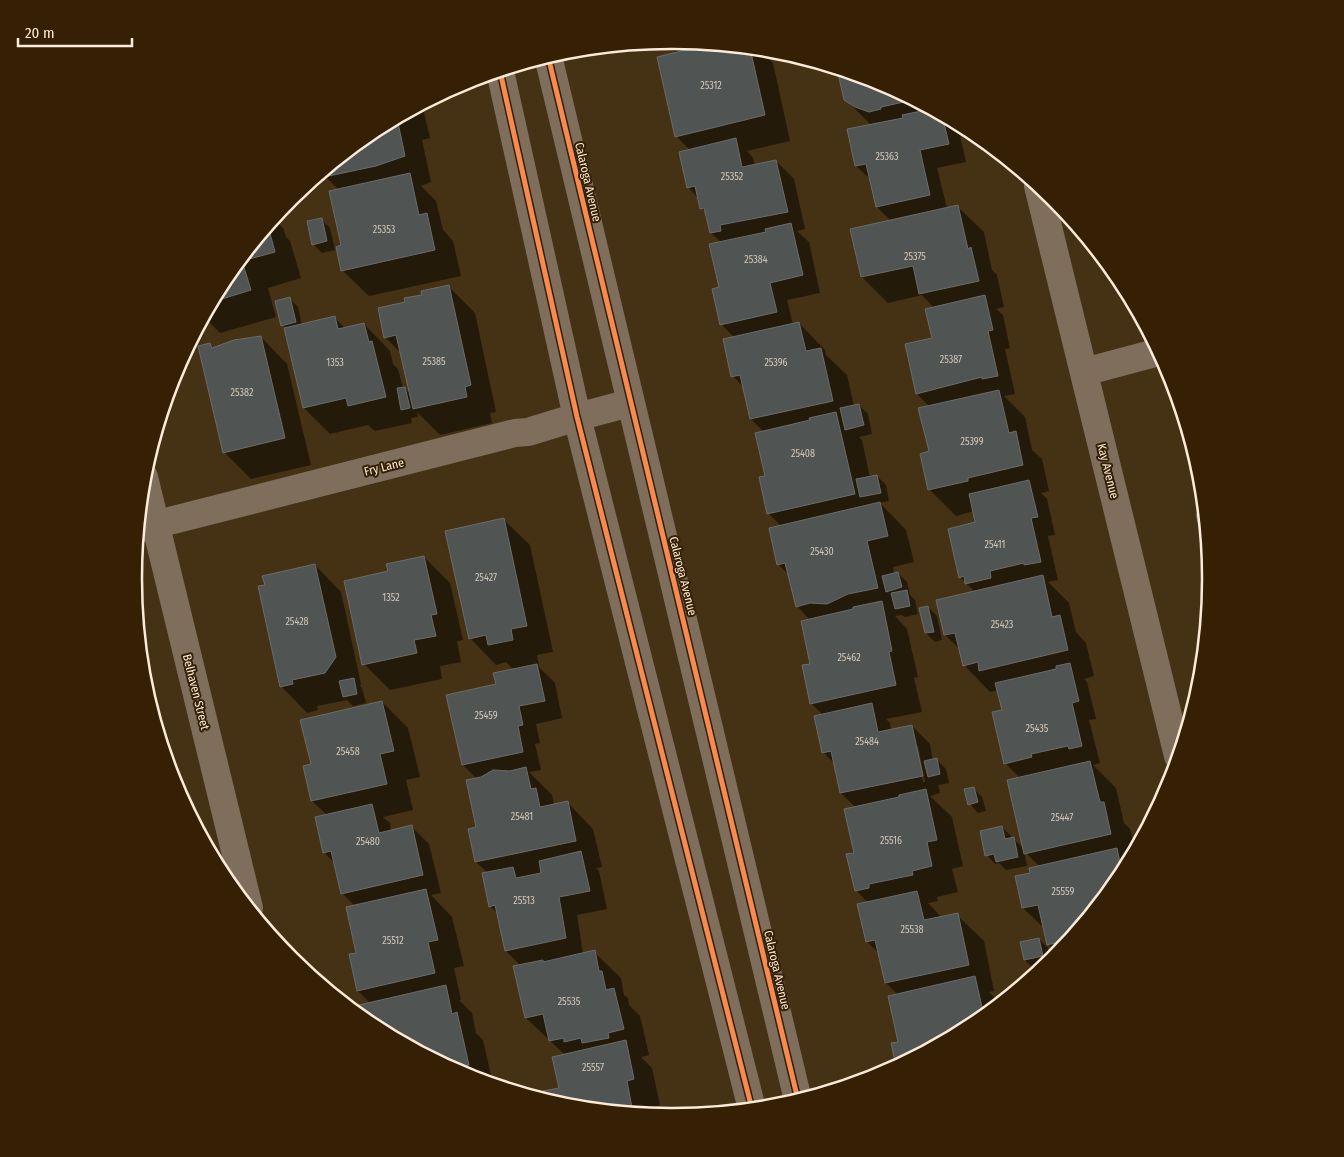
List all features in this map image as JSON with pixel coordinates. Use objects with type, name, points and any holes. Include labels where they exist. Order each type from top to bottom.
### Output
[{"type":"street","name":"Calaroga Avenue","points":[[550,64],[796,1093]]},
{"type":"street","points":[[501,77],[577,417],[750,1102]]},
{"type":"street","name":"Kay Avenue","points":[[1041,199],[1175,745]]},
{"type":"street","points":[[1084,372],[1151,354]]},
{"type":"street","name":"Fry Lane","points":[[146,527],[514,433],[528,432],[630,403]]},
{"type":"street","name":"Belhaven Street","points":[[146,527],[244,890]]},
{"type":"building","points":[[687,49],[752,55],[765,115],[675,137],[657,57]]},
{"type":"building","points":[[839,76],[904,102],[869,112],[855,107],[844,100]]},
{"type":"building","points":[[921,111],[937,120],[944,125],[949,144],[920,150],[930,195],[876,207],[866,164],[855,166],[847,129],[903,118],[902,115]]},
{"type":"building","points":[[399,125],[405,156],[376,166],[328,176],[350,158]]},
{"type":"building","points":[[736,138],[742,167],[776,160],[788,212],[720,225],[721,231],[710,233],[704,208],[700,209],[695,186],[687,188],[679,152]]},
{"type":"building","points":[[410,173],[419,215],[427,213],[435,250],[341,271],[336,247],[341,245],[329,191]]},
{"type":"building","points":[[958,205],[968,249],[971,247],[979,281],[919,294],[913,266],[861,277],[850,229]]},
{"type":"building","points":[[322,218],[327,241],[312,245],[307,221]]},
{"type":"building","points":[[791,223],[803,275],[770,283],[777,312],[720,325],[712,289],[719,287],[709,244],[766,232],[765,229]]},
{"type":"building","points":[[270,234],[275,252],[250,259]]},
{"type":"building","points":[[244,267],[251,290],[223,299]]},
{"type":"building","points":[[449,285],[471,385],[465,387],[467,397],[413,409],[396,335],[384,338],[378,308],[405,302],[404,298],[422,295],[421,291]]},
{"type":"building","points":[[985,295],[993,330],[988,331],[998,376],[982,379],[982,377],[916,394],[905,344],[932,338],[925,309]]},
{"type":"building","points":[[290,297],[296,322],[281,326],[275,301]]},
{"type":"building","points":[[335,316],[338,329],[364,323],[369,342],[372,341],[386,397],[348,406],[346,398],[303,408],[284,328]]},
{"type":"building","points":[[799,322],[806,351],[821,348],[833,401],[750,419],[740,375],[731,377],[723,339]]},
{"type":"building","points":[[261,336],[285,438],[223,453],[198,346],[210,343],[212,348],[234,340]]},
{"type":"building","points":[[405,387],[410,408],[401,410],[397,388]]},
{"type":"building","points":[[999,390],[1009,433],[1016,431],[1023,465],[928,490],[920,454],[929,451],[918,408]]},
{"type":"building","points":[[859,404],[864,425],[845,430],[840,408]]},
{"type":"building","points":[[836,412],[855,494],[767,514],[759,477],[765,476],[755,433]]},
{"type":"building","points":[[877,475],[881,493],[860,497],[856,479]]},
{"type":"building","points":[[1029,480],[1038,517],[1031,518],[1041,562],[1024,565],[1024,563],[990,571],[991,578],[965,584],[964,576],[959,578],[948,529],[975,522],[969,494]]},
{"type":"building","points":[[880,502],[888,536],[867,541],[878,588],[848,594],[827,604],[810,603],[796,607],[785,563],[777,565],[769,528]]},
{"type":"building","points":[[504,518],[527,626],[511,629],[513,640],[488,645],[486,635],[469,639],[445,531]]},
{"type":"building","points":[[424,556],[437,614],[431,615],[436,636],[414,640],[417,653],[362,665],[344,581],[388,571],[386,564]]},
{"type":"building","points":[[315,564],[336,657],[325,673],[292,680],[293,684],[280,687],[258,586],[265,585],[262,576]]},
{"type":"building","points":[[898,572],[902,587],[886,592],[882,576]]},
{"type":"building","points":[[1043,575],[1052,617],[1060,615],[1068,650],[979,671],[978,662],[963,666],[955,633],[944,635],[936,600]]},
{"type":"building","points":[[907,590],[910,606],[895,609],[891,593]]},
{"type":"building","points":[[882,601],[892,651],[889,652],[896,685],[810,704],[802,665],[810,664],[801,621]]},
{"type":"building","points":[[928,606],[934,632],[925,633],[919,608]]},
{"type":"building","points":[[1070,663],[1079,701],[1072,703],[1082,746],[1069,749],[1068,746],[1031,754],[1032,757],[1004,764],[992,712],[1002,710],[995,683],[1056,669],[1056,666]]},
{"type":"building","points":[[537,664],[545,701],[519,706],[523,725],[518,726],[523,752],[462,765],[446,695],[496,684],[493,673]]},
{"type":"building","points":[[354,678],[357,694],[343,697],[339,681]]},
{"type":"building","points":[[382,701],[394,751],[380,754],[387,784],[311,801],[303,766],[311,764],[300,720]]},
{"type":"building","points":[[872,703],[878,732],[912,725],[923,776],[840,793],[831,751],[822,753],[814,716]]},
{"type":"building","points":[[937,758],[940,774],[928,777],[924,761]]},
{"type":"building","points":[[1090,761],[1100,802],[1104,802],[1111,834],[1024,854],[1007,780]]},
{"type":"building","points":[[526,767],[531,789],[536,788],[540,807],[568,801],[576,841],[475,862],[468,829],[476,827],[466,780],[481,777],[493,770],[510,771]]},
{"type":"building","points":[[974,787],[978,802],[968,805],[964,789]]},
{"type":"building","points":[[926,789],[937,840],[927,842],[932,866],[912,871],[913,875],[869,884],[869,888],[855,891],[846,854],[854,853],[844,809]]},
{"type":"building","points":[[372,804],[379,833],[412,825],[423,875],[341,894],[331,851],[323,853],[315,817]]},
{"type":"building","points":[[1002,826],[1005,839],[1014,837],[1018,857],[996,862],[994,854],[985,856],[980,831]]},
{"type":"building","points":[[1117,848],[1120,861],[1092,901],[1070,928],[1056,943],[1047,945],[1038,905],[1022,908],[1015,876],[1030,873],[1029,868]]},
{"type":"building","points":[[581,851],[590,891],[559,897],[566,938],[505,951],[495,905],[489,907],[482,873],[513,867],[516,878],[541,873],[539,861]]},
{"type":"building","points":[[426,889],[438,940],[428,942],[435,973],[357,991],[349,954],[356,953],[346,907]]},
{"type":"building","points":[[917,891],[924,920],[958,913],[969,965],[885,983],[875,940],[866,942],[857,904]]},
{"type":"building","points":[[1039,938],[1043,956],[1024,960],[1020,942]]},
{"type":"building","points":[[595,950],[599,971],[602,971],[606,990],[614,988],[624,1029],[608,1033],[609,1038],[582,1043],[581,1038],[564,1042],[564,1038],[549,1041],[543,1014],[525,1018],[513,966],[543,960],[543,962]]},
{"type":"building","points":[[975,976],[982,1008],[937,1037],[895,1059],[891,1043],[898,1042],[888,996]]},
{"type":"building","points":[[446,985],[452,1014],[457,1012],[469,1065],[465,1066],[438,1054],[407,1037],[359,1005]]},
{"type":"building","points":[[626,1040],[634,1079],[627,1081],[632,1107],[603,1104],[543,1092],[559,1088],[552,1057]]},
{"type":"cycle path","points":[[550,64],[796,1093]]},
{"type":"cycle path","points":[[501,77],[577,417],[750,1102]]}]
